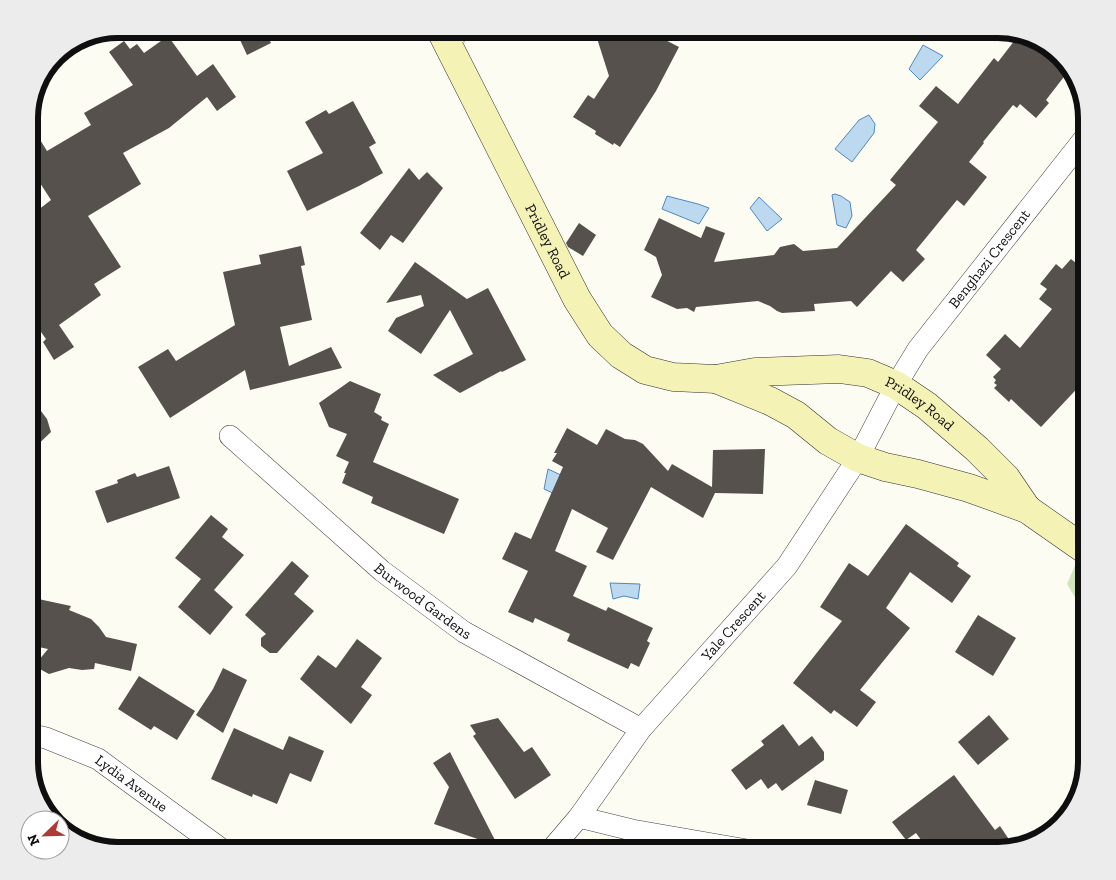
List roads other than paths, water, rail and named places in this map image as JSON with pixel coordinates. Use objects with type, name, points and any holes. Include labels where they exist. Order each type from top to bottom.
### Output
[{"type":"street","name":"Pridley Road","points":[[453,38],[577,299],[600,334],[621,355],[645,370],[673,377],[716,379],[755,372],[839,369],[868,373],[896,386],[927,406],[977,449],[1006,478],[1027,509]]},
{"type":"street","name":"Benghazi Crescent","points":[[896,386],[918,349],[1078,146]]},
{"type":"street","name":"Pridley Road","points":[[716,379],[770,401],[796,415],[828,441],[858,458],[885,467],[969,488],[1027,509],[1078,545]]},
{"type":"street","name":"Yale Crescent","points":[[559,842],[641,729],[787,566],[858,458],[896,386]]},
{"type":"street","name":"Burwood Gardens","points":[[230,436],[382,571],[464,632],[641,729]]},
{"type":"street","name":"Lydia Avenue","points":[[38,736],[98,759],[212,842]]},
{"type":"street","points":[[579,817],[632,830],[701,842]]},
{"type":"lane","points":[[632,830],[634,842]]},
{"type":"water","points":[[923,45],[943,56],[920,80],[909,69]]},
{"type":"water","points":[[869,115],[875,124],[874,133],[852,162],[835,149],[859,120]]},
{"type":"water","points":[[835,194],[850,202],[852,216],[846,228],[837,225],[832,195]]},
{"type":"water","points":[[667,196],[709,208],[699,224],[662,209]]},
{"type":"water","points":[[759,197],[782,219],[767,231],[750,208]]},
{"type":"water","points":[[548,469],[580,484],[570,501],[544,489]]},
{"type":"water","points":[[610,583],[640,584],[638,599],[624,596],[613,599]]}]
